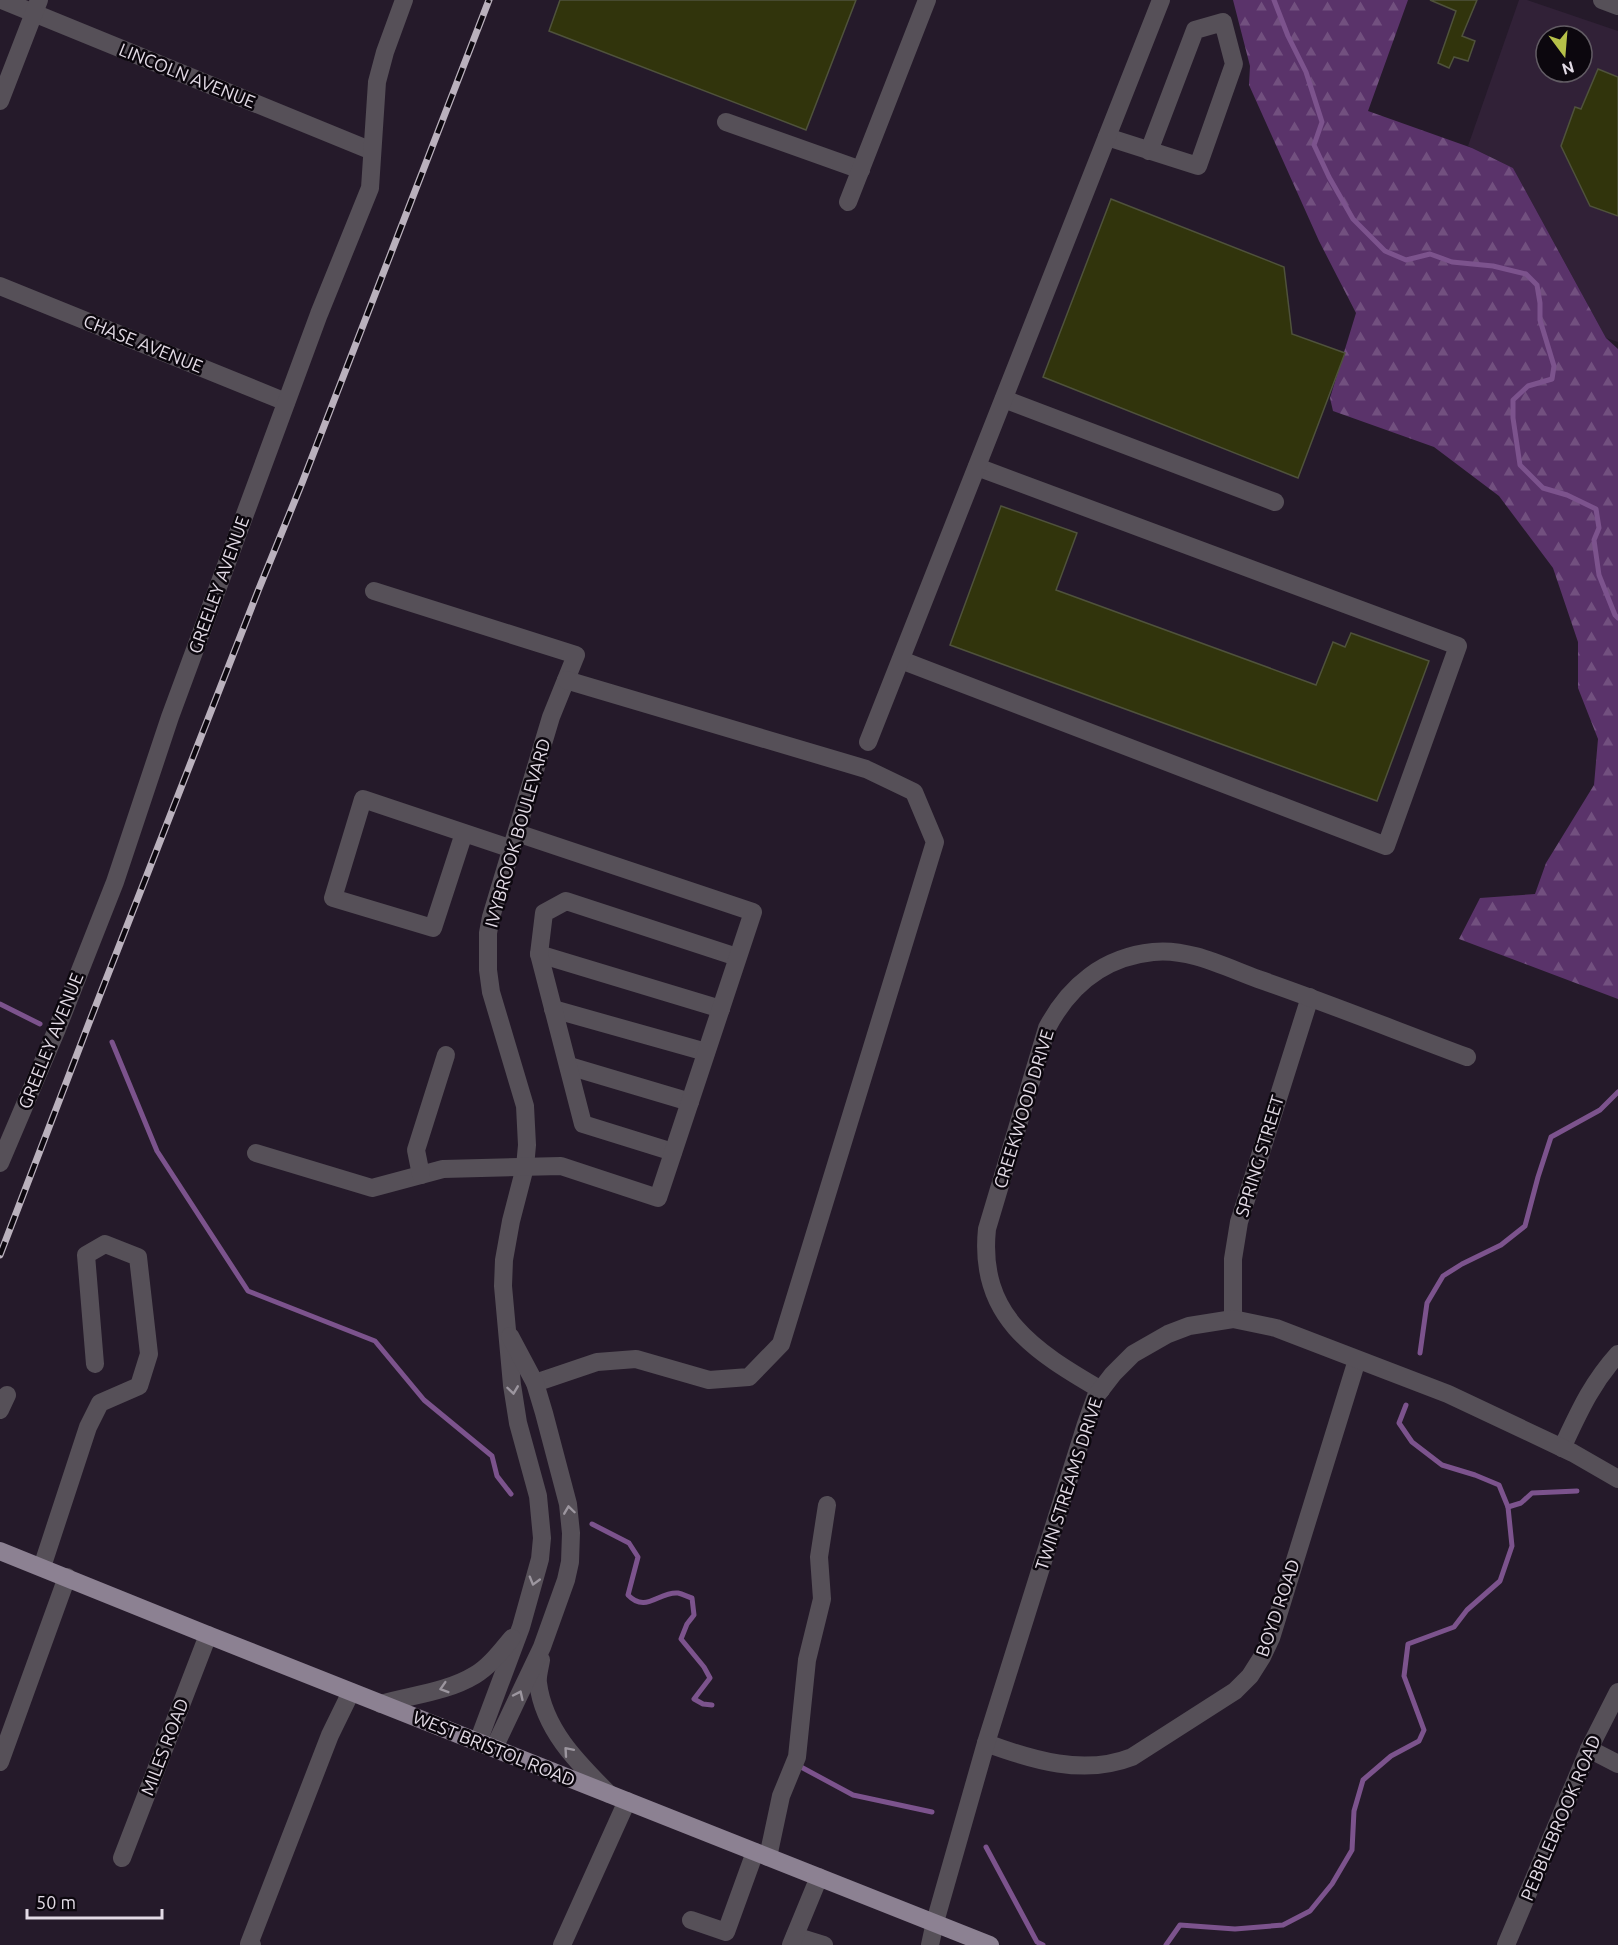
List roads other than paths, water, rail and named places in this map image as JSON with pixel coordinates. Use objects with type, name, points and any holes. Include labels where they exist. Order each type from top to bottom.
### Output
[{"type":"main road","name":"WEST BRISTOL ROAD","points":[[0,1551],[990,1945]]},
{"type":"street","name":"LINCOLN AVENUE","points":[[2,0],[37,7],[372,151]]},
{"type":"street","name":"GREELEY AVENUE","points":[[0,1163],[57,1029],[115,882],[170,717],[319,314],[370,188],[377,82],[384,52],[404,0]]},
{"type":"street","points":[[848,202],[927,0]]},
{"type":"street","points":[[868,742],[1161,0]]},
{"type":"street","points":[[1602,0],[1618,6]]},
{"type":"street","points":[[0,101],[37,7]]},
{"type":"street","points":[[1107,137],[1149,151],[1198,166],[1234,64],[1223,21],[1195,30],[1149,151]]},
{"type":"street","points":[[726,122],[861,170]]},
{"type":"street","name":"CHASE AVENUE","points":[[0,286],[286,402]]},
{"type":"street","points":[[1004,399],[1275,502]]},
{"type":"street","points":[[901,660],[1386,846],[1458,646],[977,466]]},
{"type":"street","name":"IVYBROOK BOULEVARD","points":[[374,591],[576,655],[551,717],[488,933],[488,970],[491,992],[525,1106],[528,1145],[504,1260],[503,1286],[518,1423],[538,1496],[542,1530],[540,1559],[486,1745]]},
{"type":"street","points":[[535,1383],[597,1362],[636,1359],[709,1380],[748,1377],[781,1344],[935,842],[914,792],[866,769],[566,680]]},
{"type":"street","points":[[255,1153],[372,1188],[443,1169],[561,1166],[658,1198],[753,912],[514,841],[464,833],[363,799],[333,898],[433,928],[464,833]]},
{"type":"street","points":[[673,1152],[583,1124],[539,954],[544,913],[566,901],[737,957]]},
{"type":"street","name":"CREEKWOOD DRIVE","points":[[1101,1390],[1044,1355],[1009,1321],[996,1299],[988,1273],[985,1246],[987,1229],[1047,1028],[1057,1008],[1085,979],[1109,964],[1153,952],[1195,956],[1467,1057]]},
{"type":"street","points":[[539,954],[721,1009]]},
{"type":"street","name":"SPRING STREET","points":[[1233,1319],[1233,1259],[1239,1222],[1310,997]]},
{"type":"street","points":[[553,1009],[706,1052]]},
{"type":"street","points":[[422,1175],[416,1150],[447,1055]]},
{"type":"street","points":[[568,1066],[690,1102]]},
{"type":"street","points":[[42,1567],[88,1427],[100,1403],[138,1386],[149,1354],[138,1257],[105,1244],[86,1255],[95,1364]]},
{"type":"street","name":"TWIN STREAMS DRIVE","points":[[930,1945],[986,1743],[1086,1424],[1096,1396],[1133,1354],[1154,1341],[1189,1326],[1233,1319],[1276,1328],[1448,1394],[1562,1448],[1618,1479]]},
{"type":"street","name":"IVYBROOK BOULEVARD","points":[[486,1745],[542,1647],[566,1580],[570,1562],[571,1528],[568,1504],[535,1383],[508,1332]]},
{"type":"street","points":[[1562,1448],[1585,1399],[1600,1374],[1618,1354]]},
{"type":"street","name":"BOYD ROAD","points":[[986,1743],[1057,1765],[1115,1764],[1132,1757],[1235,1691],[1250,1676],[1270,1638],[1358,1360]]},
{"type":"street","points":[[691,1920],[727,1938],[762,1854],[794,1763],[807,1660],[822,1599],[819,1557],[827,1505]]},
{"type":"street","points":[[0,1762],[67,1577]]},
{"type":"street","points":[[381,1704],[453,1686],[476,1675],[489,1664],[521,1627]]},
{"type":"street","name":"MILES ROAD","points":[[122,1858],[208,1635]]},
{"type":"street","points":[[542,1647],[538,1683],[553,1727],[563,1745],[609,1794]]},
{"type":"street","points":[[252,1945],[249,1944],[330,1735],[351,1692]]},
{"type":"street","name":"PEBBLEBROOK ROAD","points":[[1506,1945],[1589,1749],[1618,1692]]},
{"type":"street","points":[[1589,1749],[1618,1764]]},
{"type":"street","points":[[562,1945],[627,1801]]},
{"type":"street","points":[[819,1877],[793,1941],[824,1945]]},
{"type":"waterway","points":[[1274,0],[1288,36],[1306,72],[1322,122],[1314,145],[1353,219],[1385,251],[1406,260],[1430,254],[1452,262],[1493,266],[1526,274],[1537,285],[1540,320],[1554,366],[1552,379],[1528,386],[1513,400],[1513,418],[1520,465],[1543,488],[1567,495],[1596,509],[1599,528],[1594,540],[1599,575],[1618,618]]},
{"type":"waterway","points":[[0,1004],[40,1024]]},
{"type":"waterway","points":[[112,1042],[157,1151],[248,1291],[375,1341],[424,1400],[492,1456],[497,1476],[511,1494]]},
{"type":"waterway","points":[[1420,1353],[1427,1303],[1443,1276],[1501,1245],[1525,1226],[1551,1137],[1600,1110],[1618,1092]]},
{"type":"waterway","points":[[1166,1945],[1180,1925],[1235,1929],[1283,1925],[1310,1911],[1332,1884],[1352,1850],[1354,1811],[1363,1780],[1391,1756],[1419,1741],[1424,1730],[1404,1676],[1408,1644],[1454,1627],[1467,1610],[1500,1581],[1512,1546],[1508,1507],[1499,1485],[1442,1465],[1412,1442],[1399,1423],[1406,1405]]},
{"type":"waterway","points":[[1508,1507],[1521,1503],[1532,1493],[1577,1491]]},
{"type":"waterway","points":[[592,1524],[629,1543],[638,1557],[628,1595],[641,1602],[671,1593],[692,1598],[694,1615],[687,1624],[681,1639],[710,1678],[694,1699],[703,1704],[712,1705]]},
{"type":"waterway","points":[[801,1767],[853,1795],[932,1812]]},
{"type":"waterway","points":[[986,1847],[1037,1942],[1043,1945]]},
{"type":"railway","points":[[0,1255],[489,0]]}]
